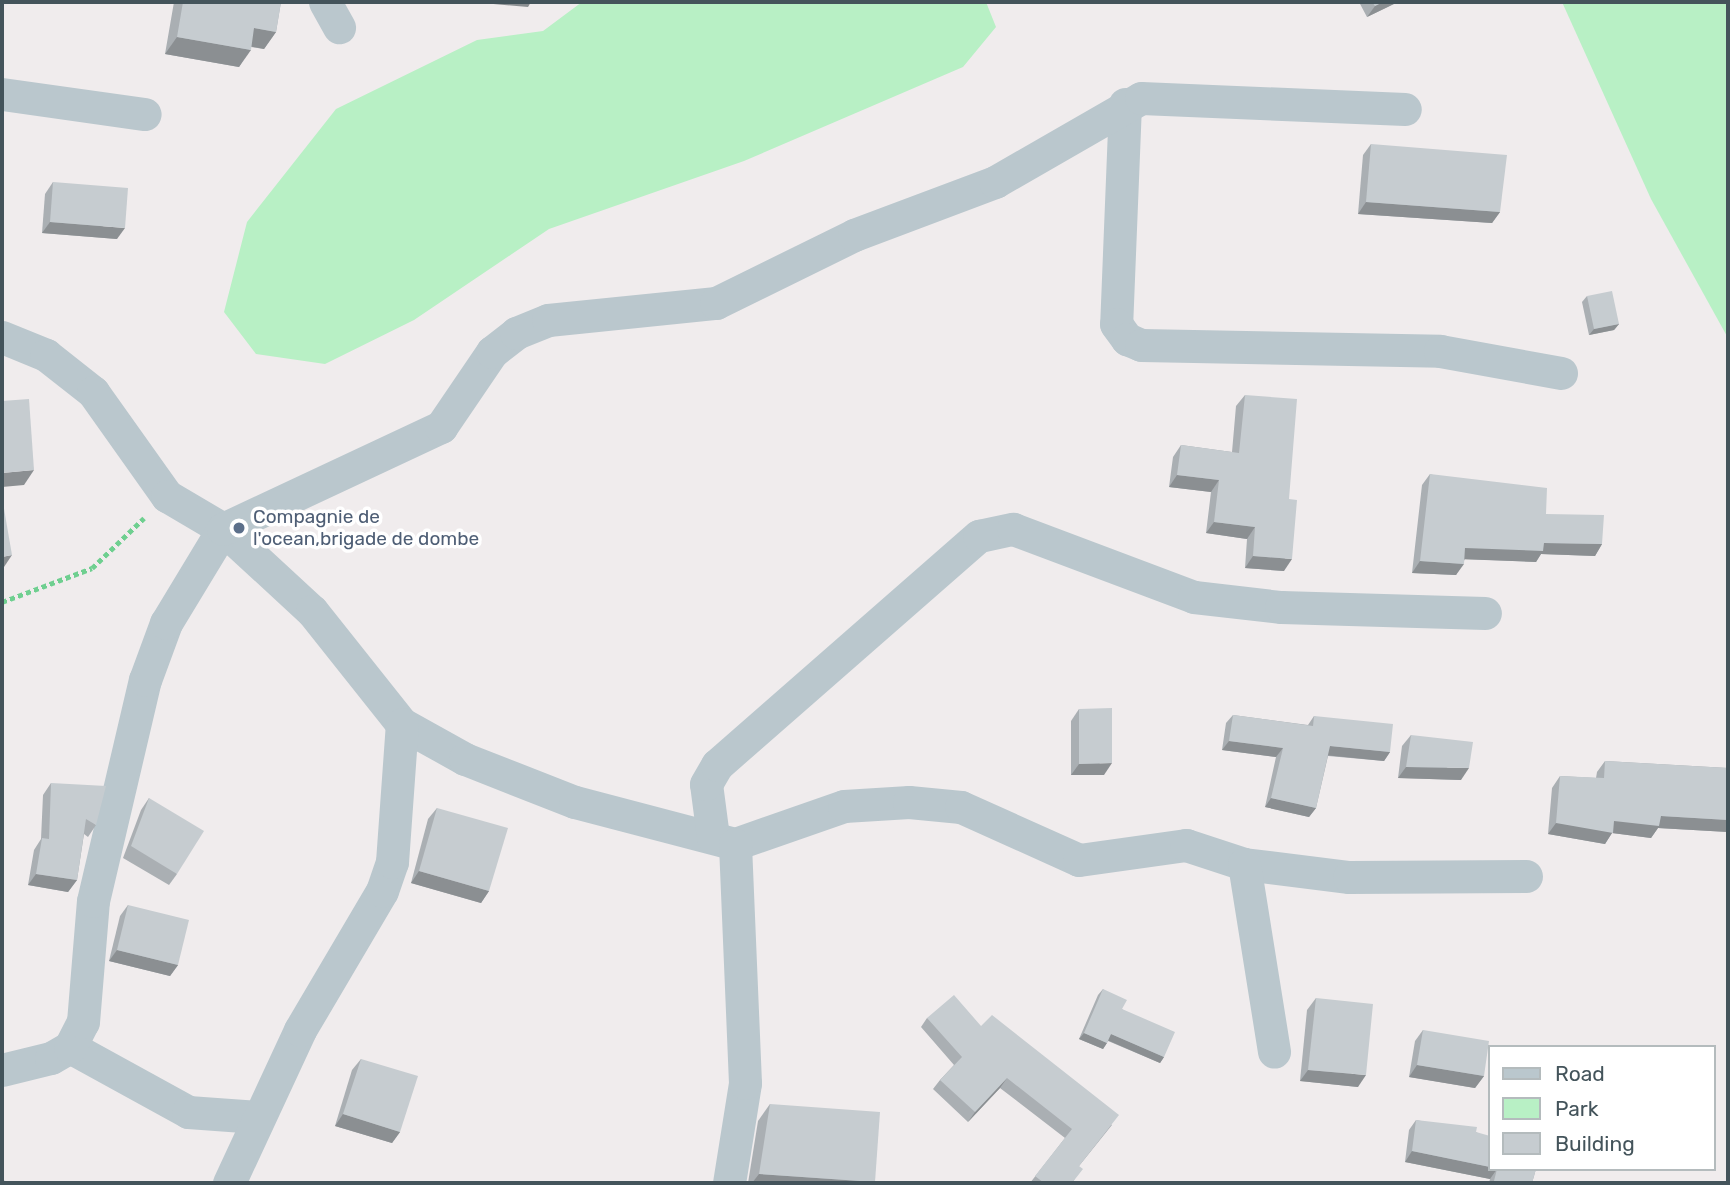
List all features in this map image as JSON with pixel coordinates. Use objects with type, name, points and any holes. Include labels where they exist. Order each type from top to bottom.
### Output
[{"type":"street","points":[[2,94],[145,114]]},
{"type":"street","points":[[2,1070],[69,1046],[83,1022],[93,901],[145,680],[166,623],[223,529],[441,427],[492,352],[516,333],[548,320],[716,303],[854,234],[995,182],[1125,104],[1164,95],[1405,109]]},
{"type":"street","points":[[1125,104],[1116,324],[1127,339],[1141,345],[1440,351],[1561,373]]},
{"type":"street","points":[[2,337],[46,355],[93,391],[167,496],[223,529],[312,611],[402,724],[465,759],[575,803],[724,840],[844,806],[909,802],[961,807],[1013,825],[1067,858],[1186,845],[1244,864],[1349,877],[1526,876]]},
{"type":"street","points":[[729,1183],[745,1083],[724,840],[706,783],[717,765],[979,536],[1013,529],[1194,597],[1280,607],[1485,613]]},
{"type":"street","points":[[229,1183],[257,1117],[382,891],[392,862],[402,724]]},
{"type":"street","points":[[1244,864],[1274,1052]]},
{"type":"street","points":[[69,1046],[188,1112],[257,1117]]},
{"type":"path","points":[[2,602],[92,568],[167,496]]},
{"type":"green space","points":[[582,2],[986,2],[996,27],[963,67],[744,161],[549,229],[414,320],[325,364],[256,354],[224,312],[247,222],[336,109],[477,40],[543,31]]},
{"type":"green space","points":[[1562,2],[1728,2],[1728,338],[1651,199]]},
{"type":"building","points":[[183,2],[281,2],[276,32],[254,28],[251,50],[177,37]]},
{"type":"building","points":[[1371,144],[1507,155],[1500,212],[1366,202]]},
{"type":"building","points":[[53,182],[128,188],[125,228],[50,222]]},
{"type":"building","points":[[1612,291],[1619,324],[1594,329],[1587,296]]},
{"type":"building","points":[[1245,395],[1297,399],[1289,499],[1297,500],[1292,559],[1253,556],[1255,527],[1214,522],[1219,480],[1177,475],[1181,445],[1239,453]]},
{"type":"building","points":[[29,399],[34,470],[2,473],[2,401]]},
{"type":"building","points":[[1430,474],[1547,488],[1546,514],[1604,515],[1602,544],[1544,543],[1543,551],[1465,548],[1464,564],[1420,561]]},
{"type":"building","points":[[2,497],[12,555],[2,557]]},
{"type":"building","points":[[1112,708],[1112,763],[1079,764],[1079,709]]},
{"type":"building","points":[[1233,715],[1313,726],[1314,716],[1393,724],[1390,752],[1330,746],[1316,808],[1271,798],[1283,748],[1229,741]]},
{"type":"building","points":[[1411,735],[1473,742],[1469,768],[1406,767]]},
{"type":"building","points":[[1605,761],[1728,768],[1728,820],[1661,816],[1659,826],[1614,821],[1613,833],[1556,823],[1560,776],[1604,778]]},
{"type":"building","points":[[51,783],[106,786],[96,825],[86,819],[77,880],[36,874],[42,838],[49,839]]},
{"type":"building","points":[[149,798],[204,831],[177,874],[131,846]]},
{"type":"building","points":[[437,808],[508,828],[489,891],[419,871]]},
{"type":"building","points":[[128,905],[189,920],[178,965],[117,950]]},
{"type":"building","points":[[1103,989],[1127,1000],[1122,1009],[1175,1032],[1164,1057],[1111,1034],[1107,1043],[1084,1033]]},
{"type":"building","points":[[954,995],[981,1026],[992,1015],[1119,1115],[1079,1166],[1083,1169],[1072,1183],[1044,1183],[1035,1176],[1072,1129],[1007,1078],[975,1112],[940,1080],[962,1057],[927,1018]]},
{"type":"building","points":[[1316,998],[1373,1004],[1366,1075],[1308,1070]]},
{"type":"building","points":[[1423,1030],[1489,1041],[1484,1076],[1417,1065]]},
{"type":"building","points":[[361,1059],[418,1076],[400,1132],[343,1114]]},
{"type":"building","points":[[770,1104],[880,1112],[875,1182],[759,1174]]},
{"type":"building","points":[[1416,1120],[1477,1127],[1476,1132],[1488,1135],[1488,1167],[1412,1151]]},
{"type":"building","points":[[1496,1171],[1535,1171],[1532,1183],[1494,1181]]},
{"type":"place","name":"Compagnie de l'ocean,brigade de dombe","points":[[239,528]]}]
